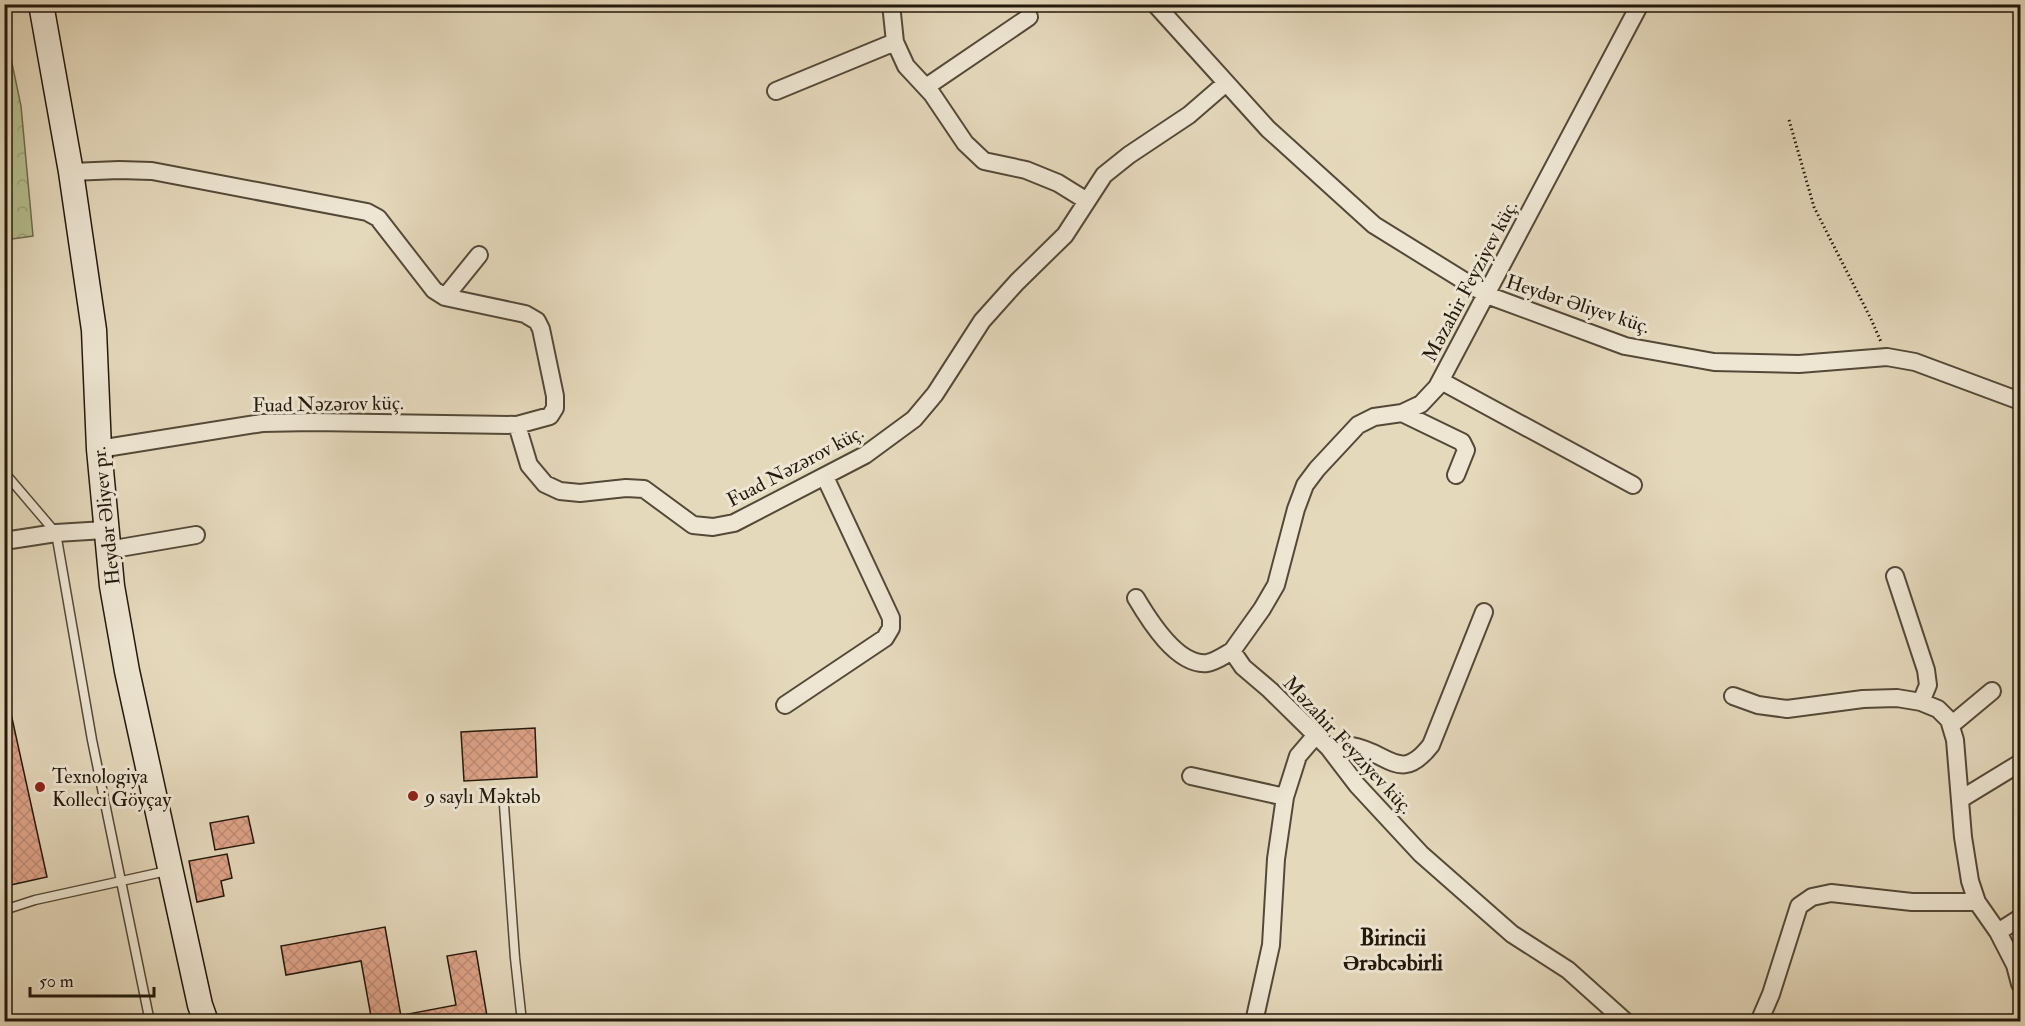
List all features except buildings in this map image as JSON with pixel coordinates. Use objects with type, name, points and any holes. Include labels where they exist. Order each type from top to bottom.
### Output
[{"type":"main road","name":"Heydər Əliyev pr.","points":[[41,4],[71,172],[94,330],[99,449],[112,586],[127,671],[200,1005],[206,1022]]},
{"type":"street","points":[[891,4],[895,42],[906,66],[947,114],[965,143],[984,161],[1026,170],[1058,183],[1087,201]]},
{"type":"street","name":"Heydər Əliyev küç.","points":[[1155,4],[1268,129],[1374,225],[1487,295],[1625,346],[1714,362],[1799,364],[1887,357],[1915,362],[2020,401]]},
{"type":"street","name":"Məzahir Feyziyev küç.","points":[[1626,1022],[1569,970],[1512,934],[1421,854],[1357,785],[1322,741],[1243,667],[1232,651],[1276,585],[1296,509],[1305,485],[1317,469],[1358,425],[1374,417],[1402,412],[1420,404],[1441,381],[1640,4]]},
{"type":"street","points":[[926,87],[1029,17]]},
{"type":"street","points":[[776,91],[895,42]]},
{"type":"street","name":"Fuad Nəzərov küç.","points":[[99,449],[262,423],[517,425],[529,465],[545,484],[560,491],[580,493],[626,488],[644,489],[665,502],[693,525],[713,527],[734,523],[865,455],[914,420],[935,394],[982,321],[1017,282],[1065,235],[1104,175],[1129,155],[1189,115],[1226,83]]},
{"type":"street","points":[[71,172],[152,171],[367,213],[378,218],[434,290],[445,297],[525,314],[537,321],[541,329],[555,396],[555,408],[550,416],[517,425]]},
{"type":"street","points":[[445,297],[478,255]]},
{"type":"street","points":[[1441,381],[1633,485]]},
{"type":"street","points":[[1402,412],[1462,442],[1466,450],[1456,475]]},
{"type":"street","points":[[785,705],[885,638],[891,628],[891,618],[825,477]]},
{"type":"street","points":[[4,541],[56,533],[106,540],[196,535]]},
{"type":"street","points":[[1895,576],[1926,670],[1928,685],[1921,702]]},
{"type":"street","points":[[1136,598],[1154,627],[1174,649],[1196,662],[1209,663],[1232,651]]},
{"type":"street","points":[[1254,1022],[1271,945],[1276,859],[1285,797],[1299,756],[1322,741],[1350,745],[1372,752],[1395,764],[1409,765],[1421,758],[1431,745],[1484,612]]},
{"type":"street","points":[[1956,722],[1992,691]]},
{"type":"street","points":[[1733,696],[1758,705],[1787,709],[1863,699],[1897,698],[1921,702],[1938,709],[1949,720],[1955,740],[1966,866],[1977,902],[1998,932],[2014,965],[2020,984]]},
{"type":"street","points":[[1961,799],[2020,763]]},
{"type":"street","points":[[1191,776],[1285,797]]},
{"type":"street","points":[[1759,1022],[1771,994],[1799,906],[1812,897],[1831,893],[1912,902],[1977,902]]},
{"type":"street","points":[[1998,932],[2020,918]]},
{"type":"lane","points":[[4,472],[56,533],[92,740],[150,1022]]},
{"type":"lane","points":[[504,805],[522,1022]]},
{"type":"lane","points":[[4,909],[120,880],[171,870]]},
{"type":"path","points":[[1789,120],[1814,207],[1871,319],[1887,357]]},
{"type":"green space","points":[[4,25],[21,106],[33,236],[5,240]]},
{"type":"place","name":"Texnologiya Kolleci Göyçay","points":[[40,787]]},
{"type":"place","name":"9 saylı Məktəb","points":[[413,796]]},
{"type":"district","name":"Birincii Ərəbcəbirli","points":[[1393,950]]}]
